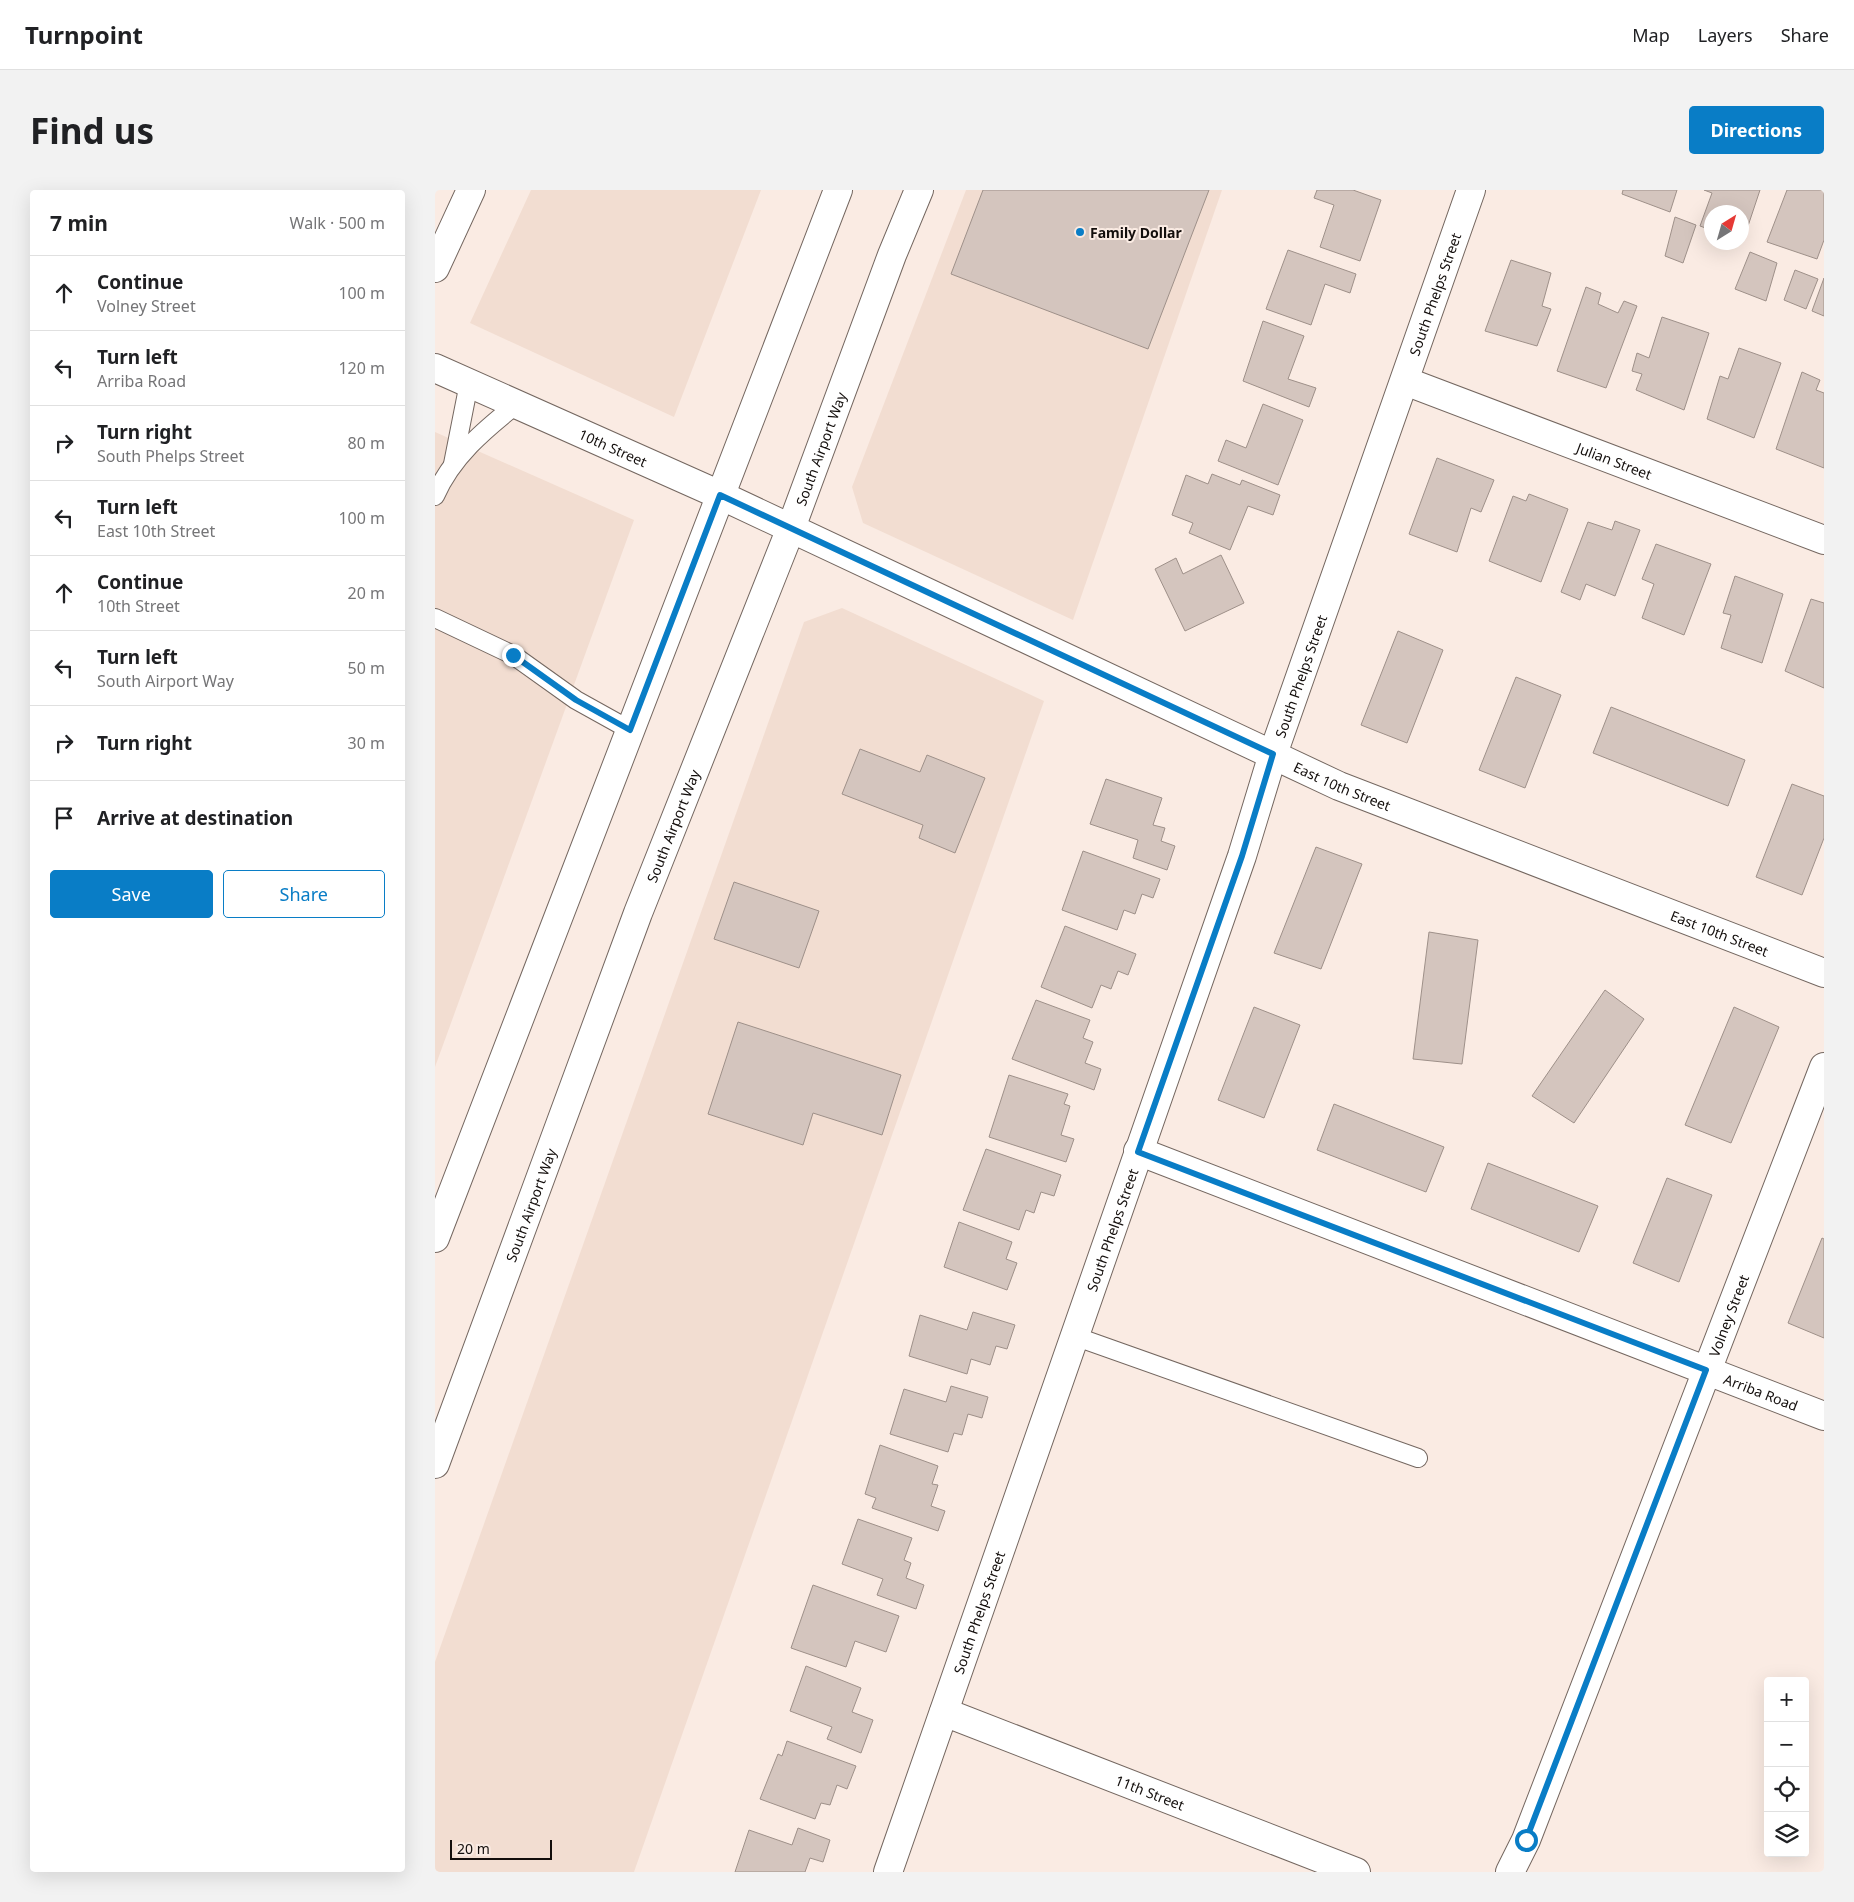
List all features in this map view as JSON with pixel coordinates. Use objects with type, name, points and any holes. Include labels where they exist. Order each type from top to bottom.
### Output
[{"type":"street","points":[[435,268],[471,190]]},
{"type":"street","points":[[435,1238],[440,1206],[630,730],[838,190]]},
{"type":"street","name":"South Airport Way","points":[[435,1464],[638,913],[791,528],[892,255],[919,190]]},
{"type":"street","name":"South Phelps Street","points":[[888,1872],[1242,856],[1273,754],[1471,190]]},
{"type":"street","name":"10th Street","points":[[435,368],[791,528]]},
{"type":"street","name":"Julian Street","points":[[1405,381],[1824,540]]},
{"type":"street","name":"East 10th Street","points":[[791,528],[1339,786],[1824,973]]},
{"type":"street","name":"Volney Street","points":[[1510,1872],[1526,1840],[1824,1068]]},
{"type":"street","name":"Arriba Road","points":[[1138,1152],[1824,1416]]},
{"type":"street","name":"11th Street","points":[[944,1712],[1345,1870]]},
{"type":"lane","points":[[453,464],[469,383]]},
{"type":"lane","points":[[435,496],[453,464],[488,427],[517,404]]},
{"type":"lane","points":[[435,618],[513,655],[576,700],[630,730]]},
{"type":"lane","points":[[1074,1336],[1418,1458]]},
{"type":"shaded area","points":[[531,190],[761,190],[674,417],[470,323]]},
{"type":"shaded area","points":[[966,190],[1222,190],[1073,620],[863,523],[852,487]]},
{"type":"shaded area","points":[[435,432],[634,520],[435,1067]]},
{"type":"shaded area","points":[[842,608],[1044,701],[634,1872],[435,1872],[435,1662],[804,622]]},
{"type":"building","name":"Family Dollar","points":[[983,190],[1209,190],[1148,349],[951,274]]},
{"type":"building","points":[[1317,190],[1353,190],[1381,200],[1360,261],[1320,247],[1334,205],[1314,198]]},
{"type":"building","points":[[1623,190],[1677,190],[1670,212],[1622,194]]},
{"type":"building","points":[[1704,190],[1760,190],[1749,223],[1749,205],[1708,205],[1712,193]]},
{"type":"building","points":[[1787,190],[1824,190],[1824,240],[1817,259],[1767,242]]},
{"type":"building","points":[[1704,215],[1704,227],[1700,226]]},
{"type":"building","points":[[1675,217],[1696,225],[1683,263],[1665,256]]},
{"type":"building","points":[[1288,250],[1356,274],[1350,293],[1325,284],[1311,325],[1266,309]]},
{"type":"building","points":[[1750,252],[1777,263],[1766,301],[1735,289]]},
{"type":"building","points":[[1511,260],[1551,273],[1542,306],[1551,309],[1537,346],[1485,331]]},
{"type":"building","points":[[1795,270],[1818,279],[1806,309],[1784,300]]},
{"type":"building","points":[[1824,278],[1824,316],[1812,311]]},
{"type":"building","points":[[1586,287],[1601,293],[1598,304],[1618,313],[1624,301],[1637,306],[1606,388],[1557,371]]},
{"type":"building","points":[[1662,317],[1709,333],[1684,410],[1636,390],[1642,374],[1632,371],[1637,353],[1649,358]]},
{"type":"building","points":[[1263,321],[1304,336],[1288,379],[1316,388],[1309,407],[1243,381]]},
{"type":"building","points":[[1739,348],[1781,363],[1754,438],[1707,419],[1720,376],[1728,379]]},
{"type":"building","points":[[1802,372],[1820,380],[1816,390],[1824,393],[1824,468],[1776,449]]},
{"type":"building","points":[[1263,404],[1303,420],[1278,485],[1218,461],[1226,440],[1246,448]]},
{"type":"building","points":[[1437,458],[1494,480],[1481,512],[1471,508],[1457,552],[1409,534]]},
{"type":"building","points":[[1212,474],[1240,485],[1242,480],[1280,495],[1273,515],[1248,506],[1230,550],[1189,533],[1193,523],[1172,515],[1186,475],[1208,484]]},
{"type":"building","points":[[1529,494],[1568,509],[1541,582],[1489,561],[1513,496],[1526,501]]},
{"type":"building","points":[[1615,521],[1640,530],[1615,596],[1586,584],[1580,600],[1561,592],[1588,522],[1612,530]]},
{"type":"building","points":[[1656,544],[1711,564],[1684,635],[1642,618],[1654,584],[1642,579]]},
{"type":"building","points":[[1221,555],[1244,603],[1185,631],[1155,569],[1176,558],[1183,574]]},
{"type":"building","points":[[1735,576],[1783,594],[1762,663],[1721,648],[1731,615],[1723,613]]},
{"type":"building","points":[[1811,599],[1824,603],[1824,688],[1785,671]]},
{"type":"building","points":[[1398,631],[1443,650],[1407,743],[1361,725]]},
{"type":"building","points":[[1516,677],[1561,695],[1525,788],[1479,770]]},
{"type":"building","points":[[1611,707],[1745,760],[1728,806],[1593,753]]},
{"type":"building","points":[[860,749],[920,772],[927,755],[985,778],[955,853],[919,838],[923,825],[842,794]]},
{"type":"building","points":[[1106,779],[1162,798],[1153,825],[1165,828],[1161,841],[1175,846],[1167,870],[1133,858],[1138,840],[1090,824]]},
{"type":"building","points":[[1792,784],[1824,796],[1824,838],[1802,895],[1756,877]]},
{"type":"building","points":[[1316,847],[1362,864],[1321,969],[1274,953]]},
{"type":"building","points":[[1083,851],[1160,879],[1153,898],[1142,894],[1135,914],[1124,910],[1117,930],[1062,910]]},
{"type":"building","points":[[734,882],[819,911],[799,968],[714,939]]},
{"type":"building","points":[[1065,926],[1136,954],[1128,975],[1118,971],[1111,989],[1101,985],[1092,1008],[1041,987]]},
{"type":"building","points":[[1429,932],[1478,940],[1462,1064],[1413,1059]]},
{"type":"building","points":[[1605,990],[1644,1019],[1574,1123],[1532,1096]]},
{"type":"building","points":[[1036,1000],[1090,1020],[1083,1038],[1093,1042],[1085,1063],[1101,1069],[1094,1090],[1012,1059]]},
{"type":"building","points":[[1254,1007],[1300,1025],[1264,1118],[1218,1100]]},
{"type":"building","points":[[1734,1007],[1779,1027],[1731,1143],[1685,1125]]},
{"type":"building","points":[[738,1022],[901,1075],[882,1135],[813,1113],[803,1145],[708,1114]]},
{"type":"building","points":[[1009,1075],[1068,1094],[1064,1104],[1070,1106],[1061,1135],[1074,1139],[1066,1162],[989,1137]]},
{"type":"building","points":[[1334,1104],[1444,1147],[1426,1192],[1317,1150]]},
{"type":"building","points":[[986,1149],[1061,1175],[1054,1196],[1041,1192],[1034,1213],[1026,1210],[1019,1230],[963,1210]]},
{"type":"building","points":[[1488,1163],[1598,1206],[1579,1252],[1471,1209]]},
{"type":"building","points":[[1667,1178],[1712,1195],[1679,1282],[1633,1263]]},
{"type":"building","points":[[959,1222],[1012,1242],[1006,1259],[1017,1263],[1007,1290],[944,1267]]},
{"type":"building","points":[[1822,1238],[1824,1239],[1824,1338],[1788,1323]]},
{"type":"building","points":[[973,1312],[1015,1325],[1007,1349],[996,1346],[990,1365],[971,1359],[967,1374],[909,1356],[920,1315],[967,1330]]},
{"type":"building","points":[[951,1386],[988,1397],[982,1418],[968,1414],[962,1435],[954,1433],[948,1452],[890,1434],[904,1389],[946,1402]]},
{"type":"building","points":[[880,1445],[938,1466],[932,1484],[938,1485],[931,1506],[945,1511],[938,1531],[872,1508],[876,1498],[865,1494]]},
{"type":"building","points":[[858,1519],[912,1538],[904,1560],[911,1563],[906,1578],[924,1585],[916,1609],[877,1595],[883,1579],[842,1564]]},
{"type":"building","points":[[813,1585],[899,1616],[886,1652],[855,1641],[846,1667],[791,1648]]},
{"type":"building","points":[[806,1666],[861,1688],[852,1712],[873,1720],[861,1753],[827,1739],[832,1727],[790,1711]]},
{"type":"building","points":[[787,1741],[856,1766],[847,1789],[837,1785],[830,1805],[821,1803],[815,1819],[760,1799],[778,1754],[782,1756]]},
{"type":"building","points":[[798,1828],[830,1840],[823,1862],[810,1858],[805,1872],[735,1872],[749,1830],[792,1845]]},
{"type":"place","name":"Family Dollar","points":[[1080,232]]},
{"type":"route","points":[[513,655],[576,700],[630,730],[720,495],[1273,754],[1242,856],[1138,1152],[1706,1370],[1526,1840]]}]
